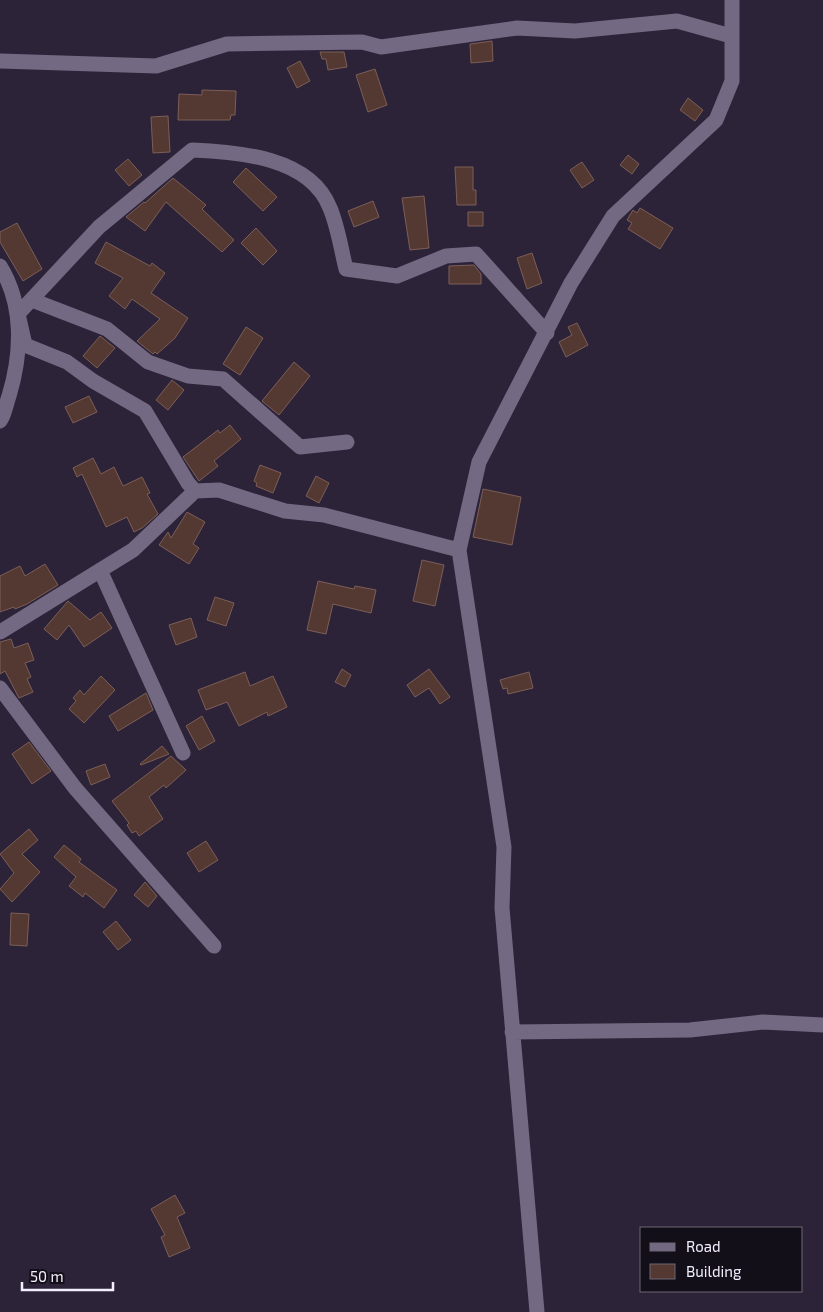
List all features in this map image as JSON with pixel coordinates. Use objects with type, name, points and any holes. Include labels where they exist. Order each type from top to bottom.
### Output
[{"type":"street","points":[[537,1312],[502,908],[504,847],[459,550],[479,462],[547,333],[571,283],[614,216],[716,120],[732,81],[732,0]]},
{"type":"street","points":[[0,61],[156,66],[227,44],[362,42],[380,47],[517,28],[575,31],[677,21],[732,36]]},
{"type":"street","points":[[0,421],[17,370],[18,314],[99,227],[192,150],[230,152],[274,163],[307,176],[330,207],[346,268],[397,276],[446,256],[476,254],[547,333]]},
{"type":"street","points":[[0,266],[10,282],[25,345],[67,362],[93,381],[145,411],[188,483],[195,491]]},
{"type":"street","points":[[32,300],[107,329],[148,362],[188,376],[223,379],[300,447],[347,442]]},
{"type":"street","points":[[0,632],[133,550],[195,491],[219,490],[285,511],[324,515],[459,550]]},
{"type":"street","points":[[100,570],[183,753]]},
{"type":"street","points":[[0,688],[75,788],[214,946]]},
{"type":"street","points":[[512,1032],[690,1030],[763,1022],[823,1025]]},
{"type":"building","points":[[492,41],[493,61],[471,63],[470,44]]},
{"type":"building","points":[[320,52],[344,52],[347,67],[328,70],[326,59],[322,59]]},
{"type":"building","points":[[300,61],[310,81],[297,88],[287,68]]},
{"type":"building","points":[[375,69],[387,105],[368,112],[356,75]]},
{"type":"building","points":[[202,90],[236,91],[235,115],[231,115],[230,120],[178,120],[179,94],[202,95]]},
{"type":"building","points":[[688,98],[703,110],[695,121],[680,110]]},
{"type":"building","points":[[168,116],[170,152],[153,153],[151,117]]},
{"type":"building","points":[[628,155],[639,164],[632,174],[620,165]]},
{"type":"building","points":[[128,159],[142,175],[129,186],[115,170]]},
{"type":"building","points":[[582,162],[594,180],[582,188],[570,170]]},
{"type":"building","points":[[455,167],[473,167],[473,190],[476,190],[476,205],[457,205]]},
{"type":"building","points":[[246,168],[277,197],[263,211],[233,182]]},
{"type":"building","points":[[173,178],[206,205],[202,209],[234,240],[222,252],[166,202],[145,231],[126,217]]},
{"type":"building","points":[[424,196],[429,248],[410,250],[402,198]]},
{"type":"building","points":[[373,201],[379,217],[354,227],[348,211]]},
{"type":"building","points":[[640,208],[673,228],[660,249],[628,229],[632,223],[627,220],[633,210],[637,213]]},
{"type":"building","points":[[468,212],[483,212],[483,226],[468,226]]},
{"type":"building","points":[[17,223],[42,269],[23,281],[0,242],[0,232]]},
{"type":"building","points":[[256,228],[277,251],[263,265],[241,243]]},
{"type":"building","points":[[106,242],[150,266],[152,263],[165,273],[151,293],[188,318],[175,338],[157,354],[155,352],[153,354],[137,341],[160,319],[132,299],[125,309],[109,296],[123,278],[95,263]]},
{"type":"building","points":[[532,253],[542,283],[527,289],[517,258]]},
{"type":"building","points":[[474,265],[481,274],[481,284],[449,284],[449,266]]},
{"type":"building","points":[[577,323],[588,345],[566,357],[559,342],[572,335],[568,327]]},
{"type":"building","points":[[246,327],[263,338],[240,375],[223,364]]},
{"type":"building","points":[[100,336],[115,348],[97,368],[83,356]]},
{"type":"building","points":[[294,362],[310,376],[279,415],[262,401]]},
{"type":"building","points":[[172,380],[184,390],[168,410],[156,400]]},
{"type":"building","points":[[89,396],[97,412],[73,423],[65,407]]},
{"type":"building","points":[[230,425],[241,439],[214,461],[218,466],[199,481],[183,457],[218,430],[220,433]]},
{"type":"building","points":[[93,458],[101,474],[114,467],[123,486],[142,477],[150,493],[147,494],[158,514],[142,528],[134,532],[127,517],[106,527],[82,474],[77,477],[73,468]]},
{"type":"building","points":[[260,465],[281,473],[273,493],[256,486],[257,483],[254,481]]},
{"type":"building","points":[[316,476],[329,483],[319,503],[306,496]]},
{"type":"building","points":[[483,489],[521,497],[512,545],[473,537]]},
{"type":"building","points":[[187,512],[205,522],[193,544],[199,548],[189,564],[159,545],[168,532],[171,538]]},
{"type":"building","points":[[422,560],[444,565],[435,606],[413,601]]},
{"type":"building","points":[[45,564],[58,585],[27,604],[0,612],[0,576],[20,566],[25,576]]},
{"type":"building","points":[[318,581],[354,589],[355,586],[376,590],[371,613],[333,604],[326,634],[307,630]]},
{"type":"building","points":[[215,597],[234,603],[226,626],[207,620]]},
{"type":"building","points":[[68,601],[90,620],[101,612],[112,628],[84,647],[69,625],[57,640],[44,629]]},
{"type":"building","points":[[191,618],[197,637],[176,645],[169,625]]},
{"type":"building","points":[[11,639],[14,648],[28,643],[34,660],[25,663],[31,677],[27,679],[33,692],[19,698],[5,671],[0,674],[0,642]]},
{"type":"building","points":[[342,669],[351,675],[345,687],[335,682]]},
{"type":"building","points":[[429,669],[450,697],[440,704],[429,688],[415,697],[407,685]]},
{"type":"building","points":[[245,672],[250,686],[273,676],[287,707],[268,716],[267,712],[239,726],[227,702],[206,710],[198,690]]},
{"type":"building","points":[[529,672],[533,688],[508,694],[507,688],[503,689],[500,680]]},
{"type":"building","points":[[101,676],[115,690],[84,723],[69,709],[76,701],[73,698],[80,690],[84,695]]},
{"type":"building","points":[[146,693],[153,710],[118,731],[109,716]]},
{"type":"building","points":[[202,716],[215,741],[199,750],[186,726]]},
{"type":"building","points":[[29,742],[51,771],[32,784],[12,754]]},
{"type":"building","points":[[162,746],[169,754],[140,764]]},
{"type":"building","points":[[171,756],[186,770],[166,788],[164,785],[149,797],[163,819],[139,836],[136,831],[132,833],[127,825],[129,823],[112,801]]},
{"type":"building","points":[[105,764],[110,777],[91,785],[86,771]]},
{"type":"building","points":[[29,829],[38,840],[22,854],[40,872],[12,902],[0,889],[14,873],[0,854]]},
{"type":"building","points":[[206,841],[218,860],[199,872],[187,853]]},
{"type":"building","points":[[64,845],[81,859],[79,862],[117,890],[104,908],[85,893],[83,897],[69,886],[76,877],[54,857]]},
{"type":"building","points":[[145,882],[157,896],[148,907],[134,895]]},
{"type":"building","points":[[11,913],[29,914],[27,946],[10,945]]},
{"type":"building","points":[[116,921],[131,940],[118,950],[103,932]]},
{"type":"building","points":[[175,1195],[185,1213],[177,1217],[190,1248],[169,1257],[161,1237],[165,1235],[151,1209]]}]
